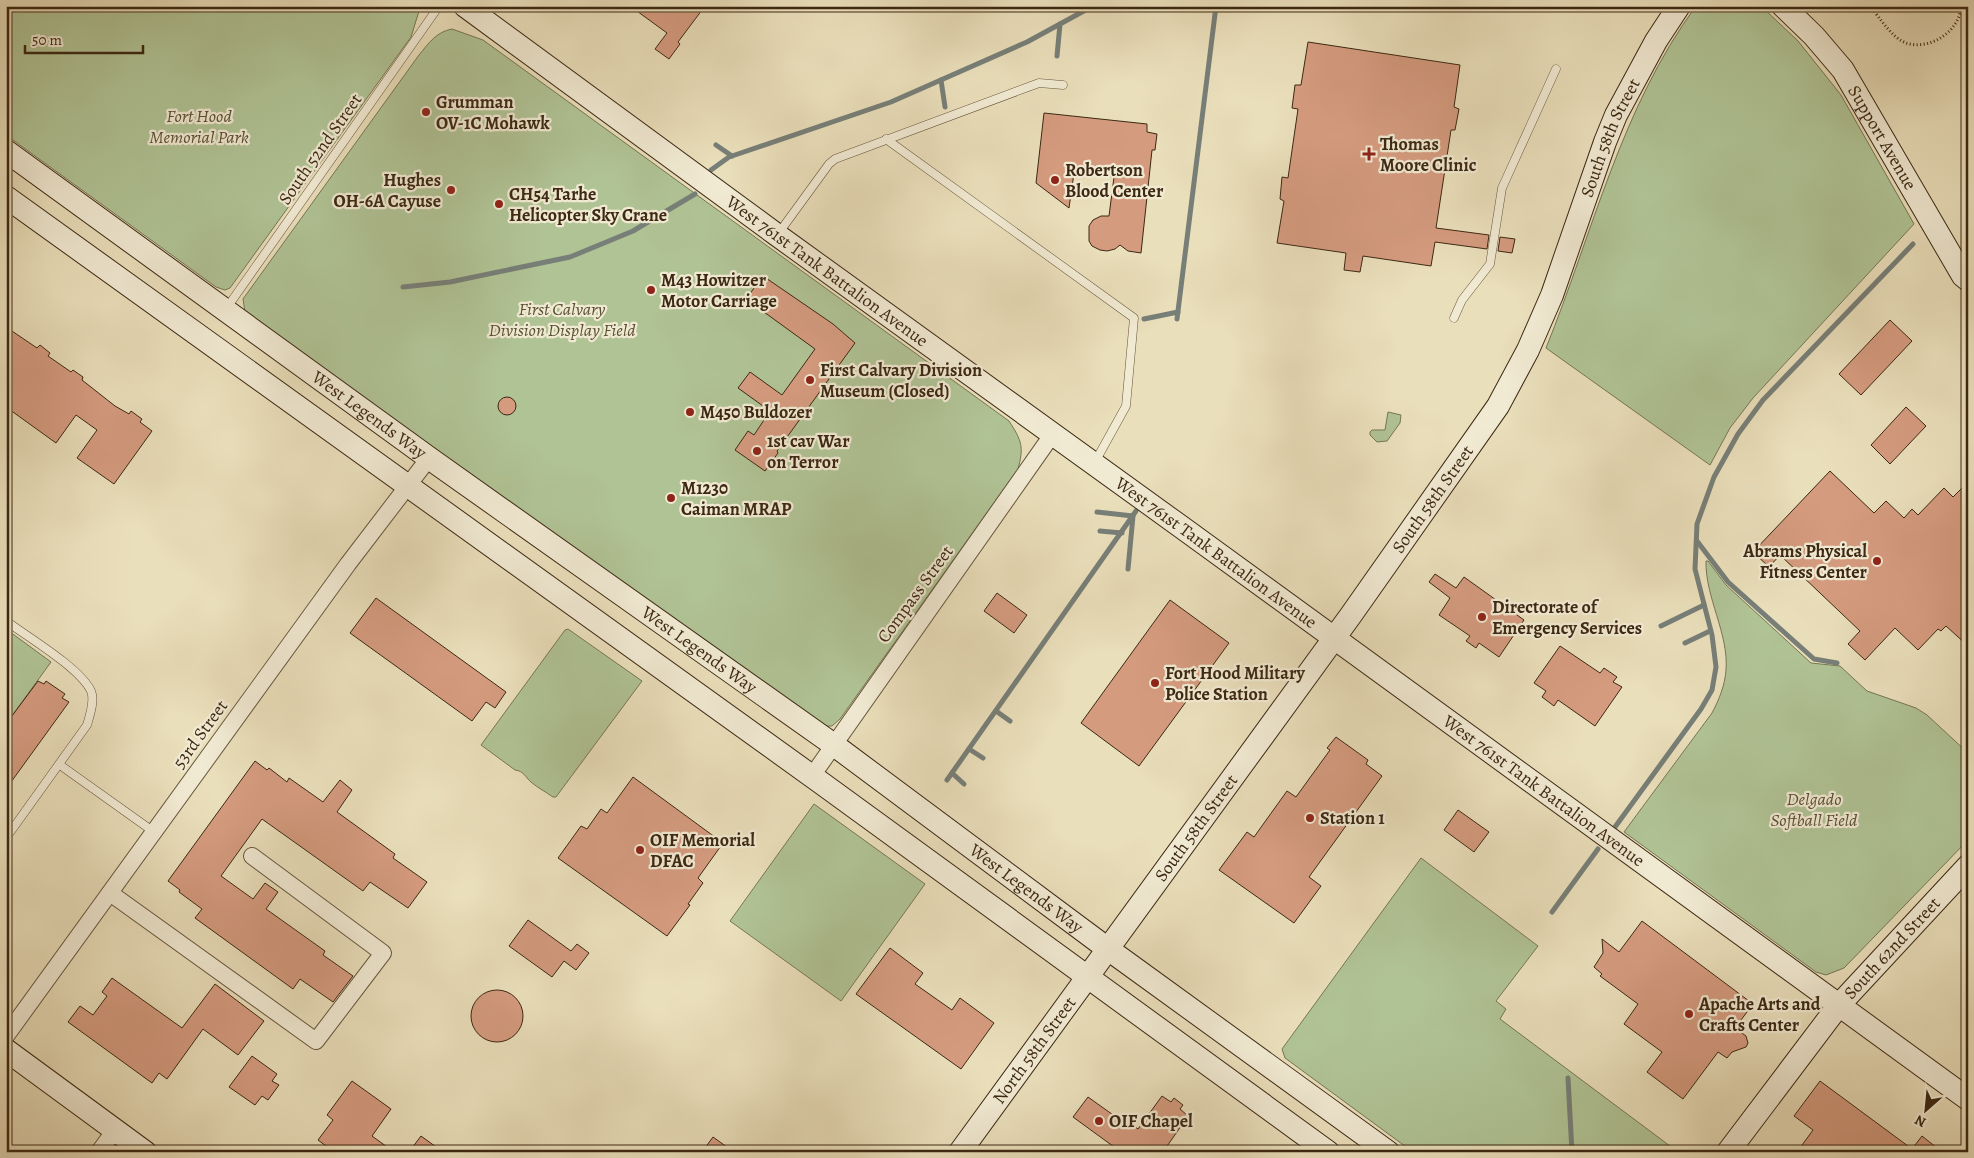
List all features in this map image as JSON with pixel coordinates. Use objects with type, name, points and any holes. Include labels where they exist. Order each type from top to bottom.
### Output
[{"type":"street","name":"West 761st Tank Battalion Avenue","points":[[465,6],[777,235],[1968,1100]]},
{"type":"street","name":"South 58th Street","points":[[1108,949],[1436,496],[1502,398],[1528,350],[1552,295],[1616,115],[1656,41],[1678,6]]},
{"type":"street","name":"Support Avenue","points":[[1783,6],[1814,36],[1843,70],[1963,276],[1968,280]]},
{"type":"street","name":"West Legends Way","points":[[6,151],[429,458],[834,745],[1108,949],[1388,1152]]},
{"type":"street","name":"West Legends Way","points":[[6,197],[812,776],[1328,1152]]},
{"type":"street","name":"Compass Street","points":[[812,776],[1052,435]]},
{"type":"street","name":"53rd Street","points":[[6,1036],[407,485],[429,458]]},
{"type":"street","points":[[110,893],[316,1041],[383,953],[252,856]]},
{"type":"street","name":"South 62nd Street","points":[[1728,1152],[1839,1005],[1968,866]]},
{"type":"street","name":"North 58th Street","points":[[960,1152],[1108,949]]},
{"type":"street","points":[[6,1050],[145,1152]]},
{"type":"street","points":[[99,1152],[115,1130]]},
{"type":"lane","name":"South 52nd Street","points":[[226,309],[440,6]]},
{"type":"lane","points":[[1454,318],[1462,300],[1490,264],[1502,188],[1556,69]]},
{"type":"lane","points":[[777,235],[829,164],[835,159],[1039,83],[1062,86]]},
{"type":"lane","points":[[886,139],[1134,318],[1126,406],[1094,464]]},
{"type":"lane","points":[[6,621],[81,675],[92,692],[91,712],[87,725],[6,838]]},
{"type":"lane","points":[[60,764],[154,833]]},
{"type":"path","points":[[1870,6],[1894,35],[1905,42],[1916,44],[1935,41],[1951,31],[1961,12],[1961,6]]},
{"type":"green space","name":"Fort Hood Memorial Park","points":[[6,6],[419,6],[419,11],[411,37],[230,288],[225,290],[216,287],[6,135]]},
{"type":"green space","points":[[1696,6],[1761,6],[1798,41],[1841,95],[1914,224],[1753,398],[1730,428],[1710,465],[1546,348],[1628,128],[1670,45]]},
{"type":"green space","name":"First Calvary Division Display Field","points":[[452,29],[483,40],[1009,421],[1017,434],[1021,444],[1018,469],[840,719],[832,726],[820,726],[245,312],[243,299],[419,55],[437,35]]},
{"type":"green space","points":[[1388,412],[1401,415],[1400,423],[1387,441],[1377,442],[1370,435],[1370,432],[1372,430],[1385,430]]},
{"type":"green space","name":"Delgado Softball Field","points":[[1706,561],[1708,561],[1726,585],[1811,663],[1840,666],[1867,691],[1916,708],[1927,715],[1968,753],[1968,840],[1844,968],[1826,975],[1816,972],[1624,832],[1712,713],[1723,687],[1726,656],[1721,629],[1709,588]]},
{"type":"green space","points":[[6,629],[51,662],[6,724]]},
{"type":"green space","points":[[568,629],[642,681],[556,797],[553,797],[481,745],[565,630]]},
{"type":"green space","points":[[814,804],[925,884],[841,1001],[730,921]]},
{"type":"green space","points":[[1421,858],[1538,946],[1496,1001],[1506,1009],[1500,1019],[1678,1152],[1413,1152],[1285,1058],[1282,1049]]},
{"type":"building","points":[[630,6],[705,6],[678,42],[680,44],[669,59],[655,49],[667,33]]},
{"type":"building","name":"Thomas Moore Clinic","points":[[1308,42],[1460,65],[1454,107],[1459,109],[1455,130],[1451,130],[1436,228],[1489,235],[1487,249],[1435,242],[1431,266],[1363,256],[1360,272],[1344,270],[1346,253],[1277,243],[1284,201],[1280,199],[1282,177],[1288,178],[1298,109],[1292,108],[1295,85],[1301,85]]},
{"type":"building","name":"Robertson Blood Center","points":[[1044,113],[1147,124],[1147,132],[1157,134],[1155,150],[1152,150],[1141,253],[1128,251],[1120,245],[1115,249],[1107,251],[1100,250],[1092,246],[1089,241],[1089,226],[1093,220],[1101,216],[1109,216],[1114,177],[1074,173],[1069,208],[1036,183]]},
{"type":"building","points":[[1500,237],[1515,239],[1512,253],[1498,251]]},
{"type":"building","points":[[763,276],[833,324],[855,343],[777,451],[778,453],[765,471],[735,450],[748,431],[754,435],[770,411],[738,388],[750,372],[782,395],[815,349],[746,299]]},
{"type":"building","points":[[1890,320],[1912,341],[1861,395],[1839,374]]},
{"type":"building","points":[[6,327],[37,348],[40,345],[50,353],[48,356],[71,372],[73,370],[83,377],[82,380],[115,406],[129,414],[131,411],[142,419],[140,422],[152,431],[114,484],[77,458],[97,430],[76,415],[56,443],[6,407]]},
{"type":"building","points":[[507,397],[513,400],[516,406],[513,412],[507,415],[501,412],[498,406],[501,400]]},
{"type":"building","points":[[1906,407],[1926,426],[1890,464],[1871,445]]},
{"type":"building","name":"Abrams Physical Fitness Center","points":[[1830,471],[1874,513],[1886,501],[1904,518],[1912,509],[1918,515],[1944,488],[1953,497],[1968,482],[1968,646],[1946,626],[1941,631],[1938,629],[1918,650],[1895,628],[1865,660],[1848,644],[1860,631],[1780,555],[1769,567],[1753,552]]},
{"type":"building","name":"Directorate of Emergency Services","points":[[1435,574],[1456,588],[1464,577],[1524,620],[1499,657],[1479,643],[1476,648],[1466,641],[1470,636],[1439,615],[1450,598],[1429,582]]},
{"type":"building","points":[[997,593],[1027,615],[1014,633],[984,611]]},
{"type":"building","points":[[376,598],[506,692],[495,708],[486,702],[472,721],[350,633]]},
{"type":"building","name":"Fort Hood Military Police Station","points":[[1170,600],[1229,643],[1139,766],[1081,723]]},
{"type":"building","points":[[1560,646],[1600,673],[1604,668],[1617,677],[1613,682],[1622,687],[1595,726],[1558,700],[1554,706],[1542,697],[1546,691],[1534,683]]},
{"type":"building","points":[[38,681],[44,684],[46,681],[65,694],[62,698],[69,702],[6,789],[6,724]]},
{"type":"building","name":"Station 1","points":[[1336,737],[1368,760],[1366,764],[1382,776],[1309,877],[1321,886],[1294,923],[1219,870],[1247,832],[1254,837],[1287,791],[1296,797],[1330,750],[1327,748]]},
{"type":"building","points":[[255,761],[267,770],[269,768],[287,782],[289,778],[323,802],[340,780],[352,790],[337,812],[395,854],[393,858],[427,882],[408,908],[370,882],[363,891],[262,819],[221,876],[253,899],[265,883],[278,892],[266,909],[325,951],[323,955],[353,976],[333,1002],[300,979],[293,989],[195,918],[202,909],[168,881]]},
{"type":"building","name":"OIF Memorial DFAC","points":[[633,777],[723,843],[698,878],[703,883],[688,904],[690,905],[667,936],[558,858],[581,826],[587,829],[601,809],[607,813]]},
{"type":"building","points":[[1458,810],[1489,832],[1474,852],[1444,830]]},
{"type":"building","points":[[528,920],[571,951],[577,944],[589,953],[576,970],[564,961],[552,977],[509,946]]},
{"type":"building","name":"Apache Arts and Crafts Center","points":[[1642,921],[1753,1004],[1735,1028],[1746,1036],[1748,1043],[1746,1047],[1732,1052],[1727,1058],[1718,1052],[1683,1099],[1647,1072],[1662,1052],[1624,1024],[1638,1004],[1600,976],[1602,974],[1594,967],[1603,953],[1602,939],[1619,952]]},
{"type":"building","points":[[890,948],[923,973],[915,984],[952,1010],[960,998],[994,1023],[961,1069],[856,994]]},
{"type":"building","points":[[112,978],[182,1028],[215,984],[264,1021],[238,1055],[203,1029],[167,1079],[159,1073],[152,1083],[68,1022],[80,1006],[93,1015],[107,996],[102,992]]},
{"type":"building","points":[[497,990],[507,992],[515,998],[521,1006],[523,1016],[521,1026],[515,1034],[507,1040],[497,1042],[487,1040],[479,1034],[473,1026],[471,1016],[473,1006],[479,998],[487,992]]},
{"type":"building","points":[[252,1056],[277,1074],[272,1081],[279,1085],[268,1100],[262,1096],[255,1105],[229,1087]]},
{"type":"building","points":[[352,1081],[391,1109],[372,1136],[394,1152],[334,1152],[318,1140],[333,1120],[327,1115]]},
{"type":"building","points":[[1820,1081],[1912,1149],[1922,1136],[1942,1152],[1797,1152],[1813,1130],[1794,1116]]},
{"type":"building","name":"OIF Chapel","points":[[1162,1096],[1171,1102],[1174,1098],[1183,1105],[1180,1109],[1188,1116],[1163,1152],[1121,1152],[1073,1117],[1088,1097],[1130,1127],[1131,1124],[1138,1129]]},
{"type":"building","points":[[421,1136],[443,1152],[409,1152]]},
{"type":"building","points":[[713,1137],[734,1152],[702,1152]]},
{"type":"waterway","points":[[711,170],[729,157],[891,102],[1027,42],[1093,6]]},
{"type":"waterway","points":[[1177,319],[1216,6]]},
{"type":"waterway","points":[[1057,56],[1060,24]]},
{"type":"waterway","points":[[941,80],[945,107]]},
{"type":"waterway","points":[[716,145],[732,156]]},
{"type":"waterway","points":[[403,287],[450,282],[570,257],[633,231],[695,194]]},
{"type":"waterway","points":[[1615,827],[1701,709],[1712,690],[1716,667],[1712,635],[1695,569],[1697,524],[1714,477],[1738,434],[1763,400],[1913,244]]},
{"type":"waterway","points":[[1144,319],[1178,312]]},
{"type":"waterway","points":[[947,780],[1136,511]]},
{"type":"waterway","points":[[1097,512],[1133,516],[1128,569]]},
{"type":"waterway","points":[[1100,531],[1122,533]]},
{"type":"waterway","points":[[1697,541],[1728,582],[1814,659],[1837,663]]},
{"type":"waterway","points":[[1661,626],[1704,605]]},
{"type":"waterway","points":[[1685,643],[1710,631]]},
{"type":"waterway","points":[[996,711],[1010,721]]},
{"type":"waterway","points":[[969,749],[983,758]]},
{"type":"waterway","points":[[952,773],[964,784]]},
{"type":"waterway","points":[[1552,912],[1598,849]]},
{"type":"waterway","points":[[1568,1078],[1572,1152]]},
{"type":"place","name":"Grumman OV-1C Mohawk","points":[[426,112]]},
{"type":"place","name":"Thomas Moore Clinic","points":[[1369,154]]},
{"type":"place","name":"Robertson Blood Center","points":[[1055,180]]},
{"type":"place","name":"Hughes OH-6A Cayuse","points":[[451,190]]},
{"type":"place","name":"CH54 Tarhe Helicopter Sky Crane","points":[[499,204]]},
{"type":"place","name":"M43 Howitzer Motor Carriage","points":[[651,290]]},
{"type":"place","name":"First Calvary Division Museum (Closed)","points":[[810,380]]},
{"type":"place","name":"M450 Buldozer","points":[[690,412]]},
{"type":"place","name":"1st cav War on Terror","points":[[757,451]]},
{"type":"place","name":"M1230 Caiman MRAP","points":[[671,498]]},
{"type":"place","name":"Abrams Physical Fitness Center","points":[[1877,561]]},
{"type":"place","name":"Directorate of Emergency Services","points":[[1482,617]]},
{"type":"place","name":"Fort Hood Military Police Station","points":[[1155,683]]},
{"type":"place","name":"Station 1","points":[[1310,818]]},
{"type":"place","name":"OIF Memorial DFAC","points":[[640,850]]},
{"type":"place","name":"Apache Arts and Crafts Center","points":[[1689,1014]]},
{"type":"place","name":"OIF Chapel","points":[[1099,1121]]}]
